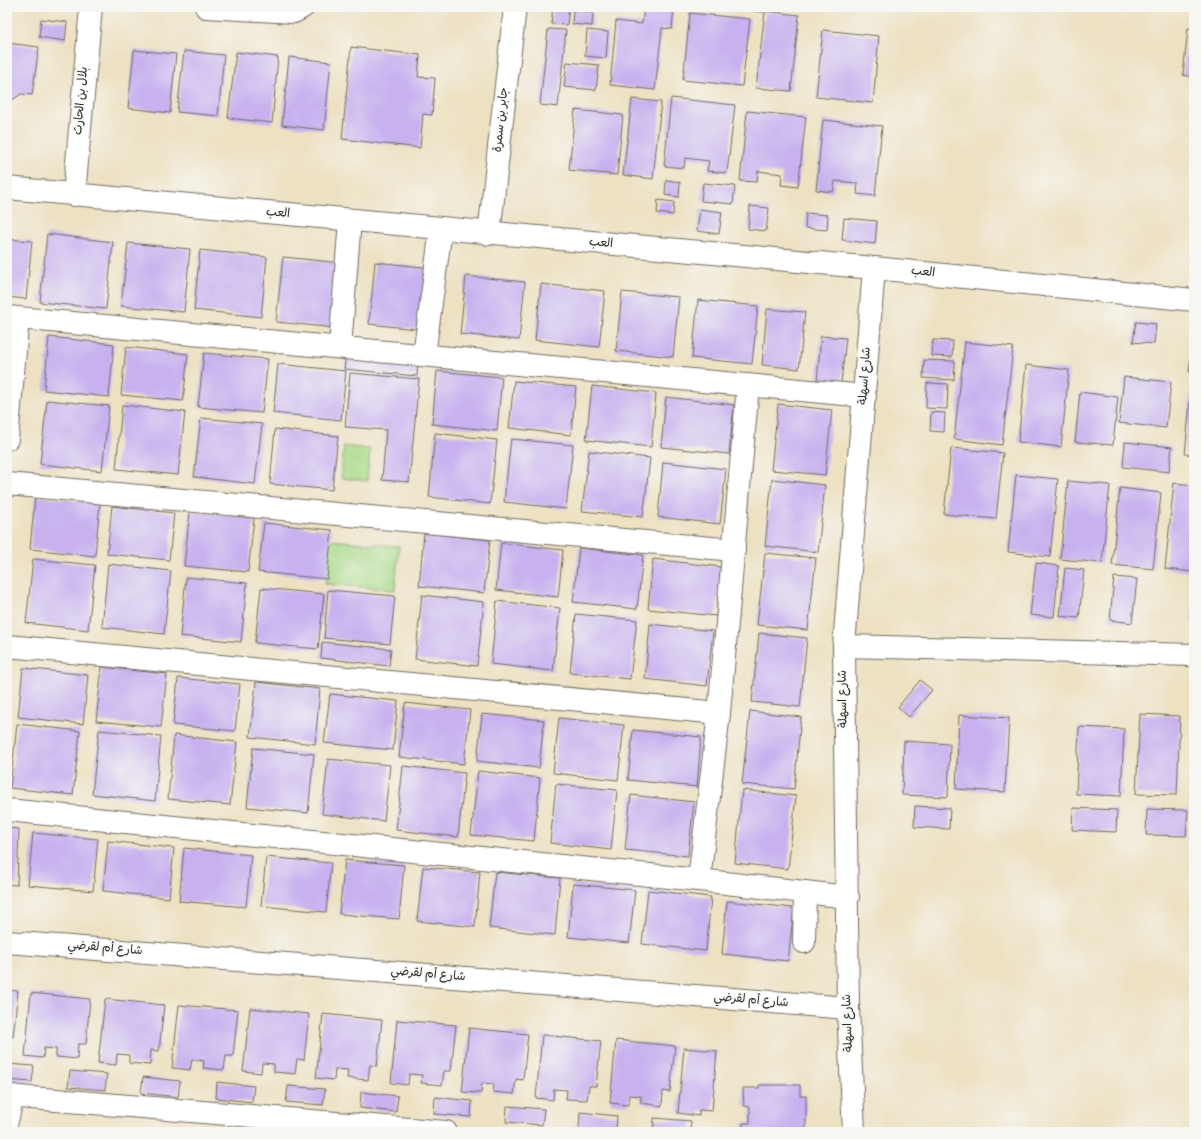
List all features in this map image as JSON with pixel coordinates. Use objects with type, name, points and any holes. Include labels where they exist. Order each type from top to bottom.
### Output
[{"type":"street","name":"بلال بن الحارث","points":[[74,195],[91,7]]},
{"type":"street","points":[[206,7],[294,12],[303,7]]},
{"type":"street","name":"جابر بن سمرة","points":[[489,234],[515,7]]},
{"type":"street","name":"العب","points":[[7,188],[489,234],[874,268],[1194,300]]},
{"type":"street","points":[[340,347],[350,220]]},
{"type":"street","points":[[424,355],[441,229]]},
{"type":"street","name":"شارع اسهلة","points":[[854,1132],[848,1008],[848,897],[844,646],[874,268]]},
{"type":"street","points":[[7,438],[12,317],[864,396]]},
{"type":"street","points":[[699,880],[719,713],[748,386]]},
{"type":"street","points":[[7,484],[734,550]]},
{"type":"street","points":[[7,646],[719,713]]},
{"type":"street","points":[[844,646],[1194,655]]},
{"type":"street","points":[[7,810],[699,880],[848,897]]},
{"type":"street","points":[[804,942],[805,892]]},
{"type":"street","name":"شارع أم لقرضي","points":[[7,942],[848,1008]]},
{"type":"street","points":[[7,1121],[10,1096],[446,1132]]},
{"type":"green space","points":[[344,446],[370,449],[367,481],[341,478]]},
{"type":"green space","points":[[329,540],[399,546],[395,590],[325,584]]},
{"type":"building","points":[[553,7],[569,7],[567,25],[551,24]]},
{"type":"building","points":[[644,7],[674,7],[672,29],[662,28],[655,90],[610,85],[616,21],[642,24]]},
{"type":"building","points":[[742,7],[763,7],[763,12],[741,10]]},
{"type":"building","points":[[573,10],[593,12],[592,26],[572,24]]},
{"type":"building","points":[[765,11],[799,15],[791,91],[756,88]]},
{"type":"building","points":[[690,13],[750,19],[742,86],[683,80]]},
{"type":"building","points":[[41,19],[67,22],[65,41],[39,37]]},
{"type":"building","points":[[1188,28],[1194,29],[1194,77],[1183,75]]},
{"type":"building","points":[[548,29],[566,30],[558,107],[540,105]]},
{"type":"building","points":[[587,30],[608,32],[606,58],[585,56]]},
{"type":"building","points":[[823,30],[879,36],[873,103],[816,97]]},
{"type":"building","points":[[7,43],[39,47],[32,95],[21,94],[7,104]]},
{"type":"building","points":[[351,47],[420,55],[418,77],[435,78],[432,115],[423,114],[420,148],[342,139]]},
{"type":"building","points":[[134,50],[176,54],[170,113],[128,108]]},
{"type":"building","points":[[184,51],[224,55],[218,116],[177,112]]},
{"type":"building","points":[[236,52],[278,57],[272,123],[228,118]]},
{"type":"building","points":[[289,57],[331,62],[324,130],[282,125]]},
{"type":"building","points":[[567,62],[599,65],[596,90],[564,87]]},
{"type":"building","points":[[671,98],[735,105],[727,173],[707,171],[709,161],[685,158],[684,168],[664,166]]},
{"type":"building","points":[[632,99],[661,102],[653,179],[623,175]]},
{"type":"building","points":[[575,110],[623,115],[617,175],[569,170]]},
{"type":"building","points":[[747,111],[806,117],[798,187],[781,185],[782,174],[758,171],[757,182],[740,181]]},
{"type":"building","points":[[823,120],[882,126],[875,196],[857,194],[858,183],[835,181],[833,192],[816,190]]},
{"type":"building","points":[[666,180],[680,182],[679,197],[665,195]]},
{"type":"building","points":[[703,183],[735,186],[733,204],[701,201]]},
{"type":"building","points":[[658,200],[674,202],[673,215],[657,213]]},
{"type":"building","points":[[750,206],[769,208],[766,231],[748,229]]},
{"type":"building","points":[[700,209],[722,212],[719,234],[697,231]]},
{"type":"building","points":[[806,213],[828,215],[827,230],[805,228]]},
{"type":"building","points":[[844,218],[877,221],[875,244],[842,240]]},
{"type":"building","points":[[47,234],[113,242],[106,309],[40,302]]},
{"type":"building","points":[[7,239],[32,241],[26,299],[7,297]]},
{"type":"building","points":[[128,243],[190,249],[184,312],[121,306]]},
{"type":"building","points":[[200,250],[267,257],[261,317],[194,310]]},
{"type":"building","points":[[283,257],[342,263],[335,328],[276,322]]},
{"type":"building","points":[[375,262],[432,268],[425,330],[369,324]]},
{"type":"building","points":[[466,276],[525,282],[519,340],[460,334]]},
{"type":"building","points":[[541,284],[605,291],[599,347],[535,340]]},
{"type":"building","points":[[622,292],[679,297],[673,357],[616,351]]},
{"type":"building","points":[[698,300],[758,306],[752,364],[692,358]]},
{"type":"building","points":[[767,309],[805,312],[799,369],[762,365]]},
{"type":"building","points":[[1136,322],[1156,324],[1154,344],[1133,342]]},
{"type":"building","points":[[821,336],[846,338],[841,383],[817,381]]},
{"type":"building","points":[[49,337],[114,344],[109,397],[44,390]]},
{"type":"building","points":[[1193,337],[1194,372],[1189,372]]},
{"type":"building","points":[[933,340],[953,341],[952,357],[932,356]]},
{"type":"building","points":[[965,342],[1013,347],[1002,445],[954,439]]},
{"type":"building","points":[[126,347],[188,354],[183,401],[121,395]]},
{"type":"building","points":[[204,353],[268,359],[262,413],[198,407]]},
{"type":"building","points":[[346,355],[418,362],[417,376],[344,369]]},
{"type":"building","points":[[924,360],[955,361],[954,380],[923,378]]},
{"type":"building","points":[[278,364],[346,371],[341,420],[273,413]]},
{"type":"building","points":[[1026,365],[1069,370],[1061,447],[1018,442]]},
{"type":"building","points":[[437,371],[502,377],[497,431],[432,424]]},
{"type":"building","points":[[350,373],[419,379],[409,482],[382,480],[386,430],[345,427]]},
{"type":"building","points":[[1124,377],[1171,382],[1166,428],[1119,423]]},
{"type":"building","points":[[514,381],[576,387],[571,435],[509,428]]},
{"type":"building","points":[[1192,382],[1194,382],[1194,455],[1185,454]]},
{"type":"building","points":[[927,383],[948,384],[947,409],[926,408]]},
{"type":"building","points":[[592,386],[656,393],[651,447],[586,440]]},
{"type":"building","points":[[1080,392],[1118,397],[1113,445],[1075,442]]},
{"type":"building","points":[[666,397],[734,405],[729,454],[661,447]]},
{"type":"building","points":[[47,400],[109,406],[102,471],[40,464]]},
{"type":"building","points":[[778,404],[832,410],[825,475],[771,470]]},
{"type":"building","points":[[122,405],[185,412],[178,475],[116,469]]},
{"type":"building","points":[[931,412],[945,413],[944,432],[930,431]]},
{"type":"building","points":[[201,418],[262,424],[255,484],[194,477]]},
{"type":"building","points":[[275,429],[338,436],[332,490],[270,484]]},
{"type":"building","points":[[435,433],[497,440],[490,504],[429,497]]},
{"type":"building","points":[[511,439],[573,445],[566,509],[504,502]]},
{"type":"building","points":[[1125,442],[1172,447],[1169,472],[1123,467]]},
{"type":"building","points":[[951,448],[1003,453],[996,519],[944,514]]},
{"type":"building","points":[[589,451],[650,458],[643,517],[582,511]]},
{"type":"building","points":[[663,462],[726,469],[720,524],[658,517]]},
{"type":"building","points":[[1016,475],[1058,479],[1050,557],[1008,552]]},
{"type":"building","points":[[772,479],[825,485],[818,552],[765,546]]},
{"type":"building","points":[[1068,481],[1110,485],[1102,563],[1060,559]]},
{"type":"building","points":[[1174,483],[1194,485],[1194,572],[1165,569]]},
{"type":"building","points":[[1120,488],[1161,493],[1153,569],[1112,565]]},
{"type":"building","points":[[35,496],[100,503],[95,556],[30,549]]},
{"type":"building","points":[[112,506],[174,513],[169,560],[107,554]]},
{"type":"building","points":[[190,511],[254,518],[248,572],[184,566]]},
{"type":"building","points":[[264,523],[332,530],[327,579],[258,572]]},
{"type":"building","points":[[424,533],[490,540],[484,593],[419,586]]},
{"type":"building","points":[[501,543],[563,550],[558,597],[496,590]]},
{"type":"building","points":[[579,548],[643,555],[637,609],[573,602]]},
{"type":"building","points":[[765,553],[816,558],[808,630],[757,625]]},
{"type":"building","points":[[33,559],[95,565],[88,630],[26,623]]},
{"type":"building","points":[[653,559],[721,567],[716,616],[648,609]]},
{"type":"building","points":[[1036,563],[1059,566],[1054,617],[1030,615]]},
{"type":"building","points":[[108,564],[171,571],[164,634],[102,627]]},
{"type":"building","points":[[1065,568],[1084,570],[1079,618],[1060,616]]},
{"type":"building","points":[[186,577],[247,583],[241,642],[180,636]]},
{"type":"building","points":[[1114,577],[1137,579],[1132,623],[1110,620]]},
{"type":"building","points":[[261,588],[324,594],[318,649],[255,643]]},
{"type":"building","points":[[328,590],[395,596],[390,644],[324,638]]},
{"type":"building","points":[[422,595],[484,602],[477,666],[415,659]]},
{"type":"building","points":[[497,601],[560,608],[553,671],[491,664]]},
{"type":"building","points":[[1193,605],[1194,622],[1191,622]]},
{"type":"building","points":[[576,614],[637,620],[630,679],[570,673]]},
{"type":"building","points":[[650,624],[713,631],[707,686],[645,679]]},
{"type":"building","points":[[759,633],[807,638],[800,707],[752,702]]},
{"type":"building","points":[[322,642],[391,649],[389,666],[321,658]]},
{"type":"building","points":[[102,667],[167,674],[161,727],[96,721]]},
{"type":"building","points":[[23,668],[88,675],[83,724],[18,717]]},
{"type":"building","points":[[178,678],[240,684],[235,731],[173,725]]},
{"type":"building","points":[[920,680],[932,690],[909,717],[898,707]]},
{"type":"building","points":[[256,682],[320,689],[315,744],[250,737]]},
{"type":"building","points":[[330,694],[398,701],[393,750],[324,743]]},
{"type":"building","points":[[405,703],[470,710],[464,764],[399,757]]},
{"type":"building","points":[[750,711],[801,717],[794,789],[742,784]]},
{"type":"building","points":[[482,714],[544,720],[539,768],[477,761]]},
{"type":"building","points":[[1140,714],[1180,716],[1177,795],[1136,794]]},
{"type":"building","points":[[959,715],[1009,718],[1005,792],[956,789]]},
{"type":"building","points":[[559,718],[624,725],[618,780],[553,773]]},
{"type":"building","points":[[17,724],[80,731],[73,795],[10,788]]},
{"type":"building","points":[[1079,727],[1124,729],[1121,796],[1076,794]]},
{"type":"building","points":[[99,730],[161,736],[155,801],[92,794]]},
{"type":"building","points":[[633,730],[701,737],[697,787],[628,780]]},
{"type":"building","points":[[174,735],[237,742],[230,805],[168,799]]},
{"type":"building","points":[[904,741],[950,744],[948,797],[902,795]]},
{"type":"building","points":[[1194,741],[1194,798],[1190,797]]},
{"type":"building","points":[[253,748],[314,754],[308,813],[247,807]]},
{"type":"building","points":[[328,759],[390,765],[384,821],[322,814]]},
{"type":"building","points":[[403,766],[465,773],[458,837],[396,830]]},
{"type":"building","points":[[478,771],[540,778],[534,841],[471,835]]},
{"type":"building","points":[[556,784],[617,790],[611,850],[550,843]]},
{"type":"building","points":[[742,790],[796,796],[788,869],[735,863]]},
{"type":"building","points":[[631,795],[694,802],[688,856],[625,850]]},
{"type":"building","points":[[915,806],[950,808],[949,829],[914,827]]},
{"type":"building","points":[[1073,808],[1117,810],[1116,832],[1072,830]]},
{"type":"building","points":[[1147,809],[1188,810],[1186,836],[1146,835]]},
{"type":"building","points":[[7,828],[19,829],[17,885],[7,884]]},
{"type":"building","points":[[33,833],[98,839],[93,891],[28,885]]},
{"type":"building","points":[[108,841],[174,848],[169,898],[103,891]]},
{"type":"building","points":[[184,848],[251,855],[246,907],[179,901]]},
{"type":"building","points":[[266,857],[331,863],[326,912],[261,906]]},
{"type":"building","points":[[345,860],[404,865],[399,919],[339,914]]},
{"type":"building","points":[[423,867],[480,872],[475,927],[417,921]]},
{"type":"building","points":[[495,872],[560,878],[555,935],[489,928]]},
{"type":"building","points":[[573,884],[635,890],[629,943],[568,937]]},
{"type":"building","points":[[648,890],[711,897],[706,951],[642,944]]},
{"type":"building","points":[[727,901],[794,908],[788,961],[722,954]]},
{"type":"building","points":[[7,990],[18,991],[13,1037],[7,1036]]},
{"type":"building","points":[[31,993],[90,999],[86,1044],[78,1044],[77,1059],[56,1057],[56,1049],[44,1048],[43,1058],[25,1056]]},
{"type":"building","points":[[105,999],[164,1005],[159,1051],[151,1050],[150,1065],[129,1063],[129,1055],[117,1054],[116,1065],[98,1063]]},
{"type":"building","points":[[179,1005],[238,1010],[233,1056],[226,1056],[224,1070],[203,1068],[204,1061],[192,1059],[190,1070],[172,1068]]},
{"type":"building","points":[[250,1008],[309,1014],[304,1060],[297,1059],[295,1074],[274,1072],[274,1064],[262,1063],[261,1073],[243,1071]]},
{"type":"building","points":[[323,1014],[382,1020],[377,1066],[370,1065],[368,1080],[347,1078],[348,1070],[335,1069],[334,1080],[316,1078]]},
{"type":"building","points":[[397,1020],[456,1025],[451,1071],[444,1071],[442,1085],[421,1083],[422,1075],[409,1074],[408,1085],[391,1083]]},
{"type":"building","points":[[469,1028],[528,1034],[523,1080],[516,1079],[514,1094],[493,1092],[494,1084],[482,1083],[481,1093],[462,1092]]},
{"type":"building","points":[[542,1035],[601,1041],[596,1086],[589,1086],[587,1100],[566,1099],[567,1090],[554,1089],[553,1100],[536,1098]]},
{"type":"building","points":[[616,1040],[675,1046],[670,1092],[663,1091],[662,1106],[641,1103],[641,1096],[629,1095],[628,1105],[610,1103]]},
{"type":"building","points":[[684,1048],[717,1051],[712,1111],[699,1110],[699,1116],[678,1113]]},
{"type":"building","points":[[7,1064],[34,1066],[32,1082],[7,1080]]},
{"type":"building","points":[[70,1071],[107,1074],[105,1090],[68,1087]]},
{"type":"building","points":[[143,1077],[180,1081],[178,1097],[141,1093]]},
{"type":"building","points":[[217,1082],[254,1086],[252,1102],[216,1098]]},
{"type":"building","points":[[759,1085],[800,1085],[800,1096],[806,1096],[806,1132],[743,1132],[743,1123],[750,1123],[750,1107],[744,1106],[743,1088],[759,1088]]},
{"type":"building","points":[[288,1086],[325,1089],[323,1105],[286,1102]]},
{"type":"building","points":[[361,1092],[398,1096],[396,1112],[360,1108]]},
{"type":"building","points":[[435,1097],[472,1101],[471,1117],[434,1114]]},
{"type":"building","points":[[507,1106],[544,1109],[542,1125],[506,1122]]},
{"type":"building","points":[[580,1112],[617,1116],[616,1132],[579,1129]]},
{"type":"building","points":[[654,1118],[691,1121],[690,1132],[653,1132]]}]
